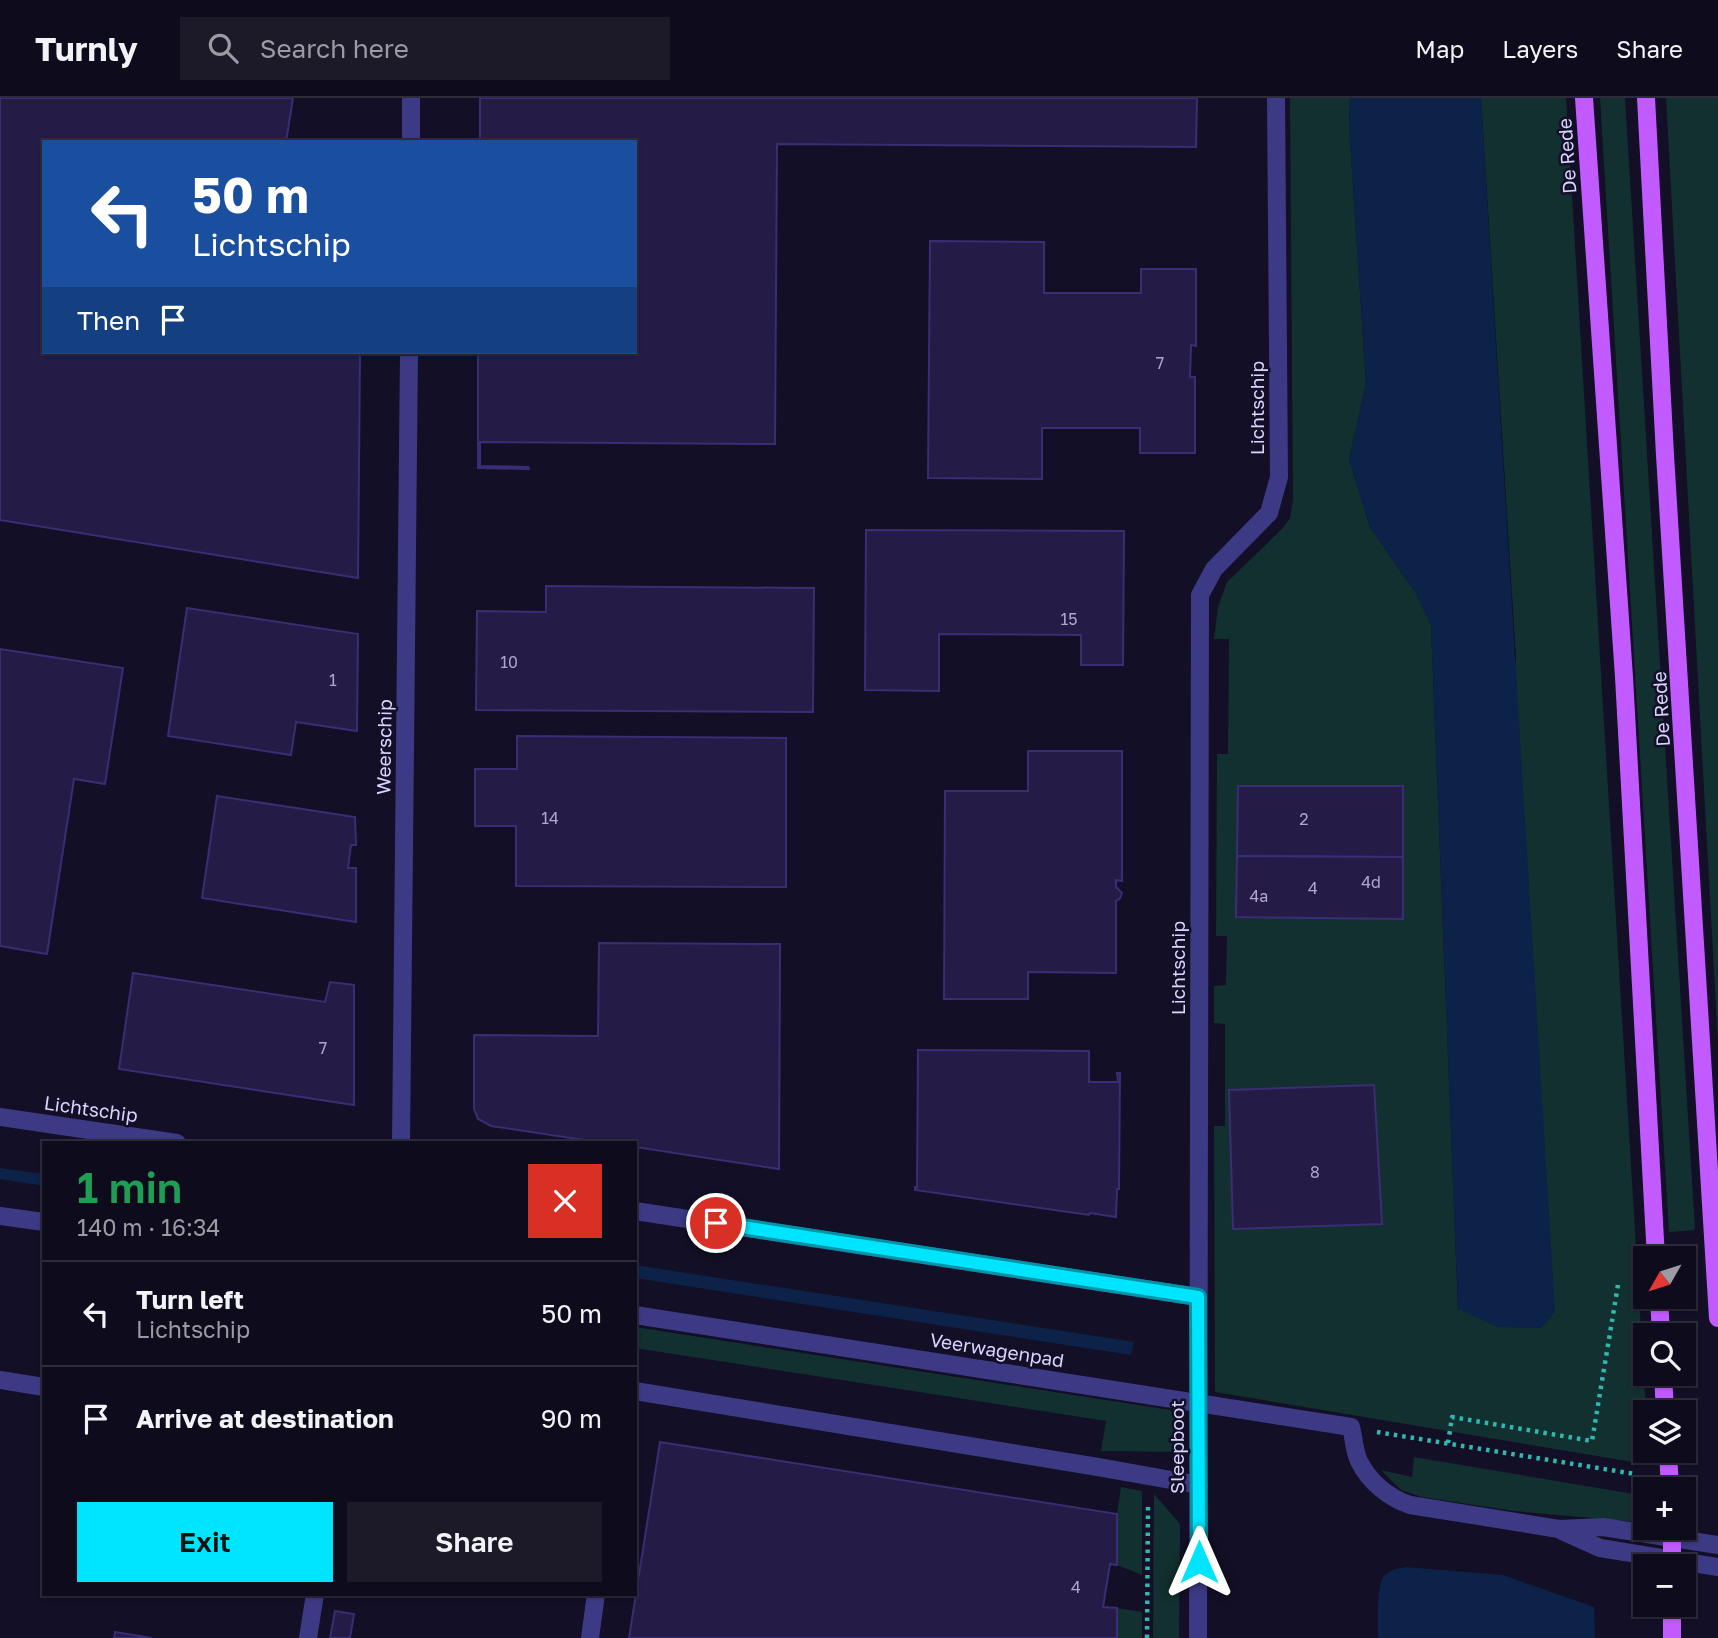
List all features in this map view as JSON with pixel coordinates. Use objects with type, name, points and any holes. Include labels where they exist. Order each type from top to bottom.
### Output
[{"type":"main road","name":"De Rede","points":[[1584,98],[1624,677],[1656,1246]]},
{"type":"main road","name":"De Rede","points":[[1646,98],[1718,1318]]},
{"type":"main road","points":[[1672,1617],[1672,1638]]},
{"type":"street","points":[[411,98],[411,140]]},
{"type":"street","name":"Lichtschip","points":[[1198,1297],[1200,595],[1214,569],[1269,513],[1279,477],[1276,98]]},
{"type":"street","name":"Weerschip","points":[[401,1141],[409,354]]},
{"type":"street","name":"Lichtschip","points":[[0,1117],[163,1141]]},
{"type":"street","points":[[637,1211],[1198,1297]]},
{"type":"street","points":[[0,1216],[42,1223]]},
{"type":"street","name":"Sleepboot","points":[[1198,1297],[1198,1638]]},
{"type":"street","name":"Veerwagenpad","points":[[637,1315],[1351,1427]]},
{"type":"street","points":[[0,1380],[42,1387]]},
{"type":"street","points":[[637,1391],[1199,1485]]},
{"type":"street","points":[[1351,1427],[1358,1460],[1375,1483],[1398,1501],[1559,1529],[1603,1527],[1633,1530]]},
{"type":"street","points":[[1559,1529],[1600,1548],[1633,1555]]},
{"type":"street","points":[[1696,1539],[1718,1545]]},
{"type":"street","points":[[1696,1565],[1718,1567]]},
{"type":"street","points":[[309,1638],[316,1596]]},
{"type":"street","points":[[590,1638],[596,1596]]},
{"type":"path","points":[[1448,1443],[1452,1417],[1592,1441],[1618,1285]]},
{"type":"path","points":[[1351,1427],[1635,1474]]},
{"type":"path","points":[[1147,1638],[1148,1476]]},
{"type":"green space","points":[[1290,98],[1350,98],[1349,125],[1366,384],[1349,459],[1370,527],[1417,595],[1431,625],[1458,1309],[1516,657],[1481,98],[1566,98],[1636,1246],[1633,1246],[1633,1309],[1640,1309],[1641,1323],[1633,1323],[1633,1386],[1644,1386],[1645,1400],[1633,1400],[1633,1462],[1215,1392],[1214,1126],[1225,1126],[1225,1024],[1214,1023],[1214,986],[1226,985],[1227,936],[1216,936],[1217,754],[1228,754],[1229,639],[1214,639],[1218,607],[1227,582],[1282,529],[1290,518],[1293,500]]},
{"type":"green space","points":[[1600,98],[1625,98],[1695,1230],[1669,1232]]},
{"type":"green space","points":[[1666,98],[1718,98],[1718,1044]]},
{"type":"green space","points":[[637,1327],[1170,1410],[1178,1419],[1181,1452],[1101,1451],[1106,1421],[637,1348]]},
{"type":"green space","points":[[1414,1457],[1633,1494],[1633,1522],[1514,1511],[1422,1497],[1401,1490],[1381,1470],[1412,1477]]},
{"type":"green space","points":[[1121,1487],[1142,1491],[1142,1575],[1117,1565],[1117,1514]]},
{"type":"green space","points":[[1154,1494],[1180,1524],[1179,1638],[1153,1638]]},
{"type":"green space","points":[[1117,1608],[1142,1612],[1142,1638],[1117,1638]]},
{"type":"water","points":[[1350,98],[1481,98],[1555,1312],[1541,1328],[1497,1327],[1458,1309],[1431,625],[1417,595],[1370,527],[1349,459],[1366,384],[1349,125]]},
{"type":"water","points":[[0,1168],[42,1174],[42,1186],[0,1179]]},
{"type":"water","points":[[637,1265],[1134,1342],[1131,1355],[637,1278]]},
{"type":"water","points":[[1405,1567],[1503,1575],[1594,1607],[1595,1638],[1378,1638],[1381,1581],[1389,1572]]},
{"type":"building","points":[[0,98],[293,98],[286,140],[42,140],[42,354],[360,354],[358,578],[0,520]]},
{"type":"building","points":[[480,98],[1197,98],[1196,147],[777,144],[775,444],[480,442],[480,466],[529,469],[478,468],[478,354],[637,354],[637,140],[480,140]]},
{"type":"building","points":[[930,241],[1044,242],[1044,293],[1141,293],[1141,269],[1196,269],[1196,346],[1191,345],[1190,377],[1195,377],[1195,453],[1140,453],[1140,428],[1042,428],[1042,479],[928,478]]},
{"type":"building","points":[[866,530],[1124,531],[1123,665],[1081,665],[1081,635],[939,634],[939,691],[865,690]]},
{"type":"building","points":[[546,586],[814,588],[813,712],[476,710],[477,611],[546,612]]},
{"type":"building","points":[[187,608],[358,634],[357,731],[296,722],[291,755],[168,736]]},
{"type":"building","points":[[0,649],[123,668],[105,784],[74,779],[47,954],[0,946]]},
{"type":"building","points":[[517,736],[786,738],[786,887],[516,886],[516,826],[475,826],[475,769],[517,769]]},
{"type":"building","points":[[1028,751],[1122,751],[1122,881],[1116,880],[1116,887],[1122,893],[1116,901],[1116,973],[1028,972],[1028,999],[944,999],[945,791],[1028,791]]},
{"type":"building","points":[[1238,786],[1403,786],[1403,857],[1237,856]]},
{"type":"building","points":[[217,796],[355,817],[356,845],[351,845],[348,868],[356,868],[356,922],[202,898]]},
{"type":"building","points":[[1237,856],[1403,857],[1403,919],[1236,917]]},
{"type":"building","points":[[599,943],[780,944],[779,1169],[637,1147],[637,1141],[591,1141],[491,1126],[478,1119],[474,1109],[474,1035],[598,1036]]},
{"type":"building","points":[[133,973],[325,1002],[330,982],[354,985],[354,1105],[119,1069]]},
{"type":"building","points":[[918,1050],[1089,1051],[1089,1082],[1118,1082],[1117,1073],[1120,1073],[1119,1189],[1116,1217],[915,1190]]},
{"type":"building","points":[[1374,1085],[1382,1224],[1233,1229],[1229,1090]]},
{"type":"building","points":[[660,1442],[1117,1514],[1117,1565],[1110,1564],[1103,1607],[1117,1608],[1117,1638],[629,1638]]},
{"type":"building","points":[[335,1611],[354,1614],[350,1638],[330,1638]]},
{"type":"building","points":[[115,1632],[152,1638],[114,1638]]},
{"type":"route","points":[[716,1223],[1198,1297],[1199,1562]]}]
